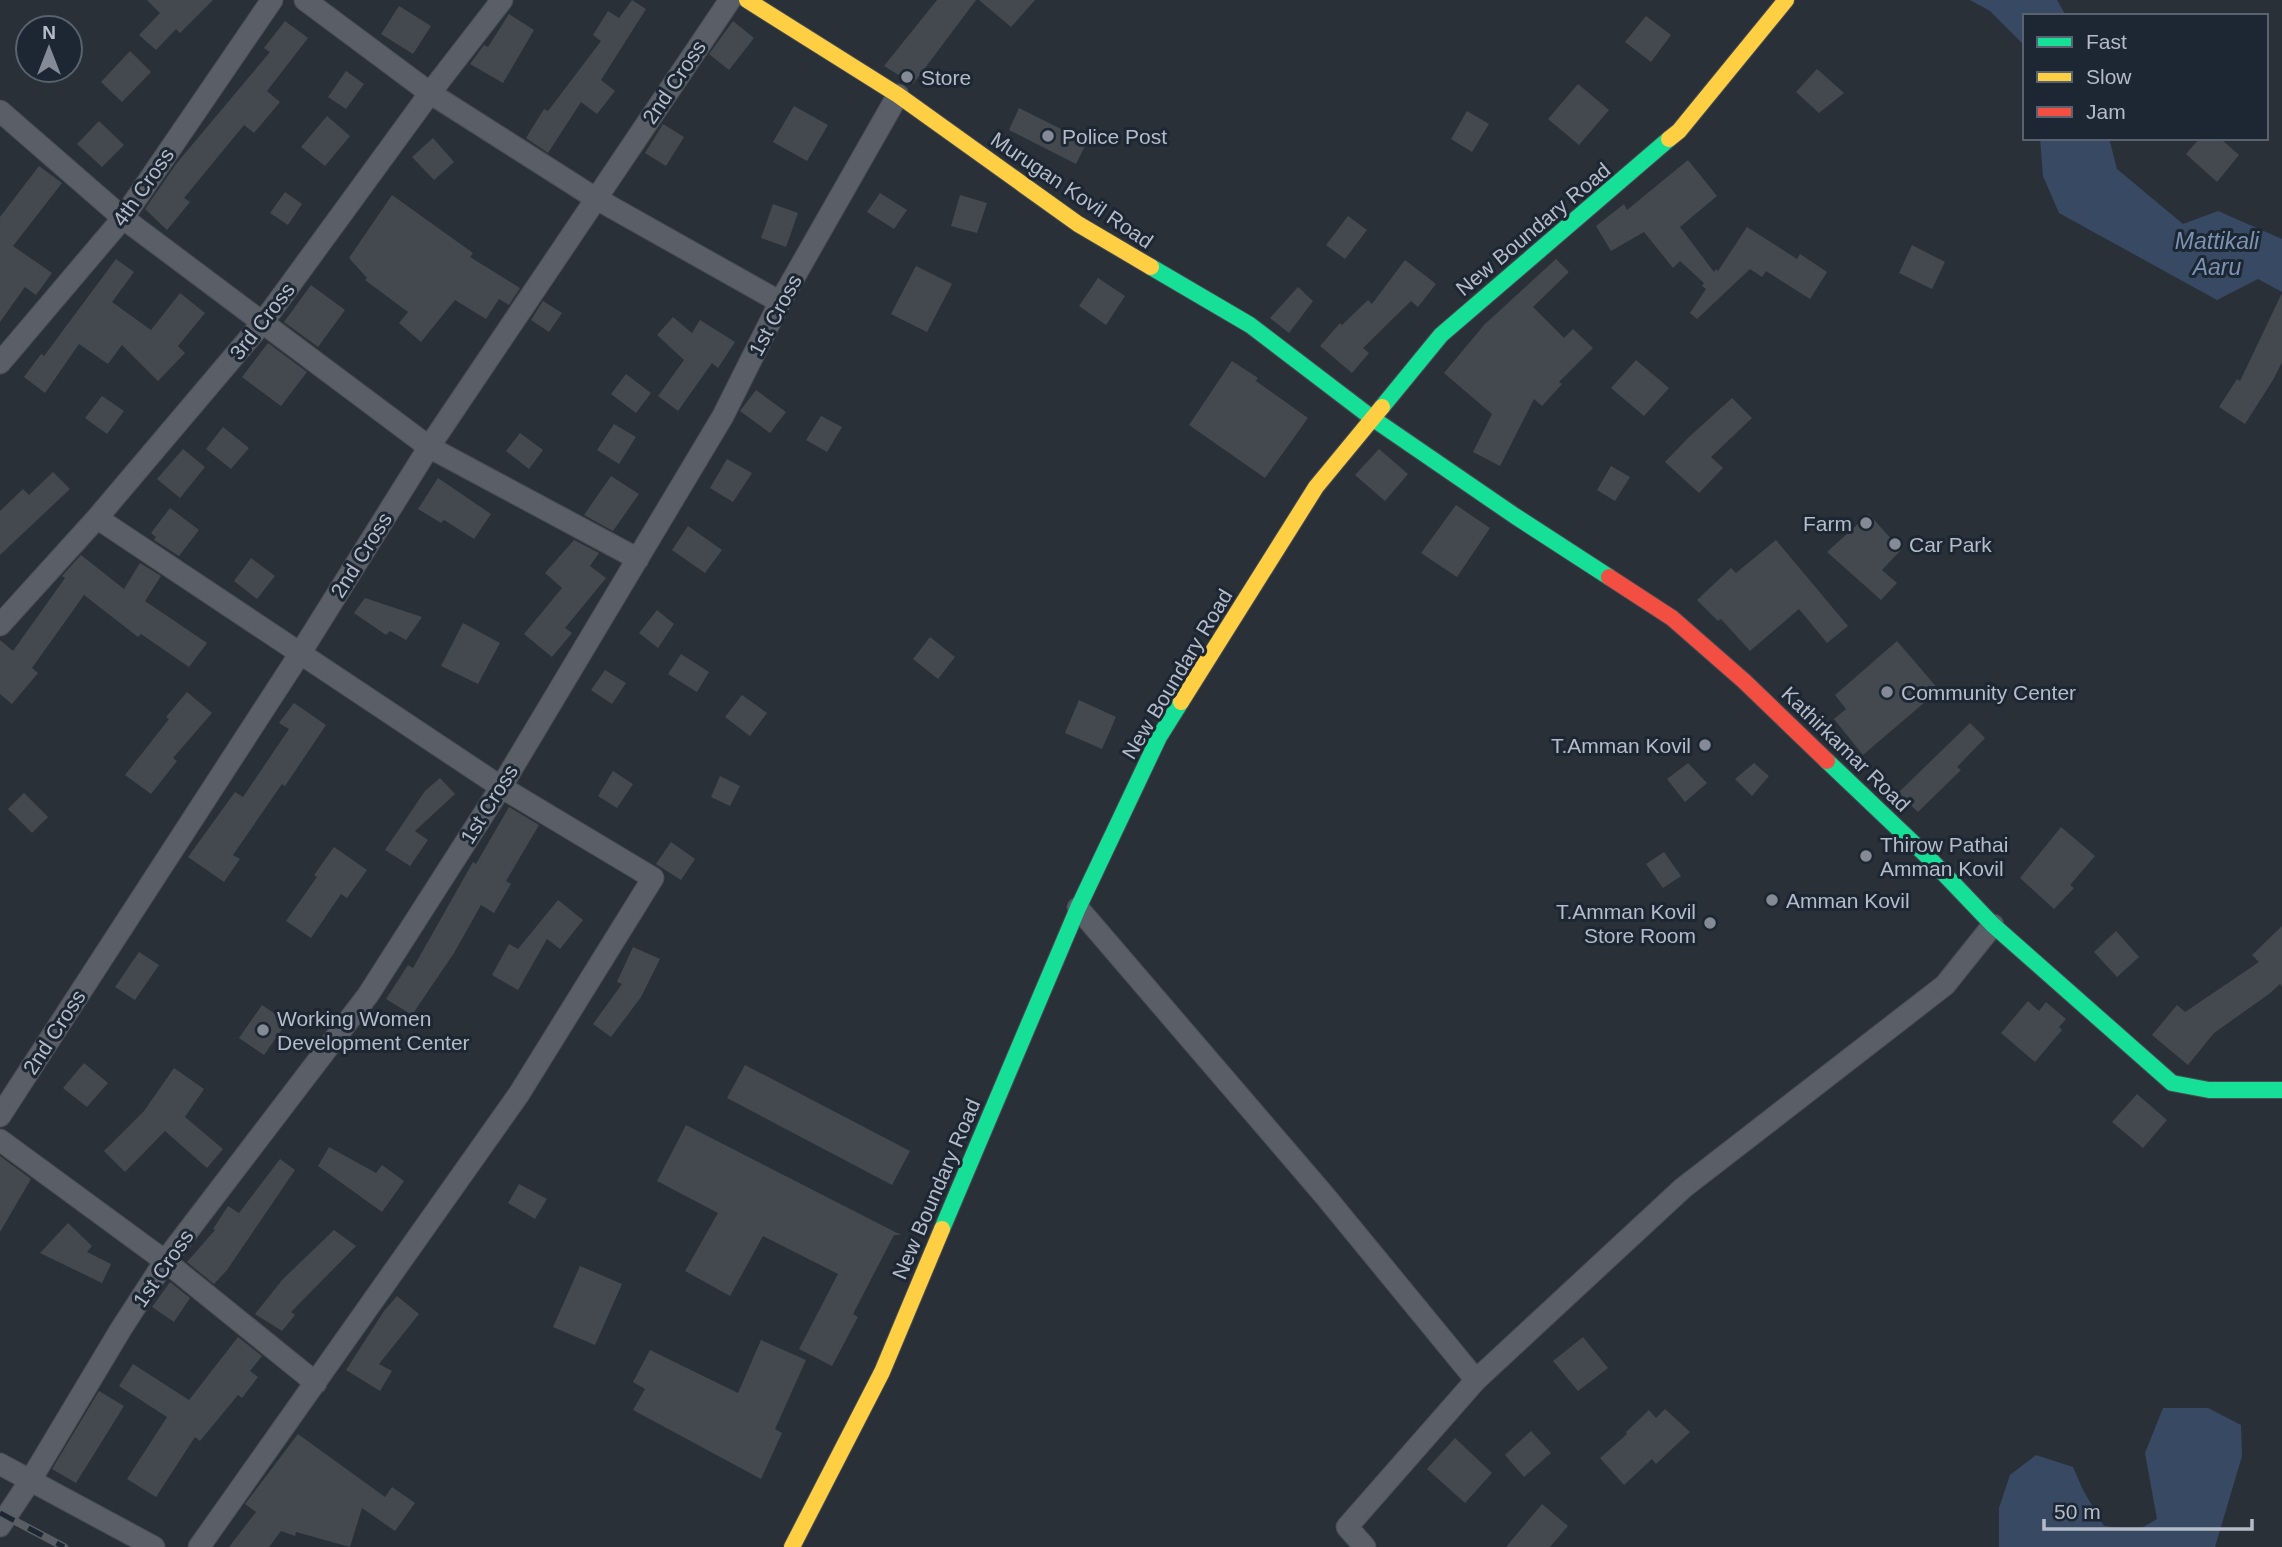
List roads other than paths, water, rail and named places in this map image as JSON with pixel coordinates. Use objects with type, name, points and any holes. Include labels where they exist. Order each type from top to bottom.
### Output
[{"type":"street","points":[[304,0],[430,93],[595,198],[780,302]]},
{"type":"street","name":"3rd Cross","points":[[0,625],[97,518],[263,322],[430,93],[502,0]]},
{"type":"street","name":"2nd Cross","points":[[0,1116],[301,652],[429,447],[730,0]]},
{"type":"street","name":"Murugan Kovil Road","points":[[747,0],[898,95],[1078,224],[1250,325],[1372,418]]},
{"type":"street","name":"New Boundary Road","points":[[792,1547],[882,1372],[1078,908],[1158,737],[1316,487],[1441,335],[1679,131],[1786,0]]},
{"type":"street","name":"4th Cross","points":[[0,363],[123,218],[270,1]]},
{"type":"street","name":"1st Cross","points":[[0,1526],[165,1262],[368,995],[500,788],[723,416],[780,302],[898,95]]},
{"type":"street","points":[[0,111],[123,218],[429,447],[638,559]]},
{"type":"street","name":"Kathirkamar Road","points":[[1372,418],[1515,516],[1672,618],[1744,681],[1928,857],[1993,925],[2172,1083],[2209,1090],[2282,1090]]},
{"type":"street","points":[[97,518],[301,652],[500,788],[653,878],[519,1094],[199,1547]]},
{"type":"street","points":[[1078,908],[1325,1196],[1476,1380]]},
{"type":"street","points":[[1365,1547],[1347,1527],[1476,1380],[1683,1188],[1945,985],[1993,925]]},
{"type":"street","points":[[0,1140],[165,1262],[316,1383]]},
{"type":"street","points":[[0,1464],[154,1547]]},
{"type":"water","points":[[1970,0],[2057,0],[2065,14],[2023,14],[2023,44],[1990,11]]},
{"type":"water","name":"Mattikali Aaru","points":[[2040,140],[2110,140],[2117,169],[2183,224],[2218,211],[2282,239],[2282,292],[2258,279],[2217,300],[2059,213],[2043,176]]},
{"type":"water","points":[[2163,1408],[2208,1408],[2241,1425],[2242,1456],[2215,1547],[1999,1547],[1999,1508],[2010,1475],[2036,1455],[2073,1467],[2104,1526],[2138,1530],[2157,1519],[2145,1453]]},
{"type":"railway","points":[[0,1513],[64,1547]]},
{"type":"place","name":"Store","points":[[907,77]]},
{"type":"place","name":"Police Post","points":[[1048,136]]},
{"type":"place","name":"Farm","points":[[1866,523]]},
{"type":"place","name":"Car Park","points":[[1895,544]]},
{"type":"place","name":"Community Center","points":[[1887,692]]},
{"type":"place","name":"T.Amman Kovil","points":[[1705,745]]},
{"type":"place","name":"Thirow Pathai Amman Kovil","points":[[1866,856]]},
{"type":"place","name":"Amman Kovil","points":[[1772,900]]},
{"type":"place","name":"T.Amman Kovil Store Room","points":[[1710,923]]},
{"type":"place","name":"Working Women Development Center","points":[[263,1030]]}]
